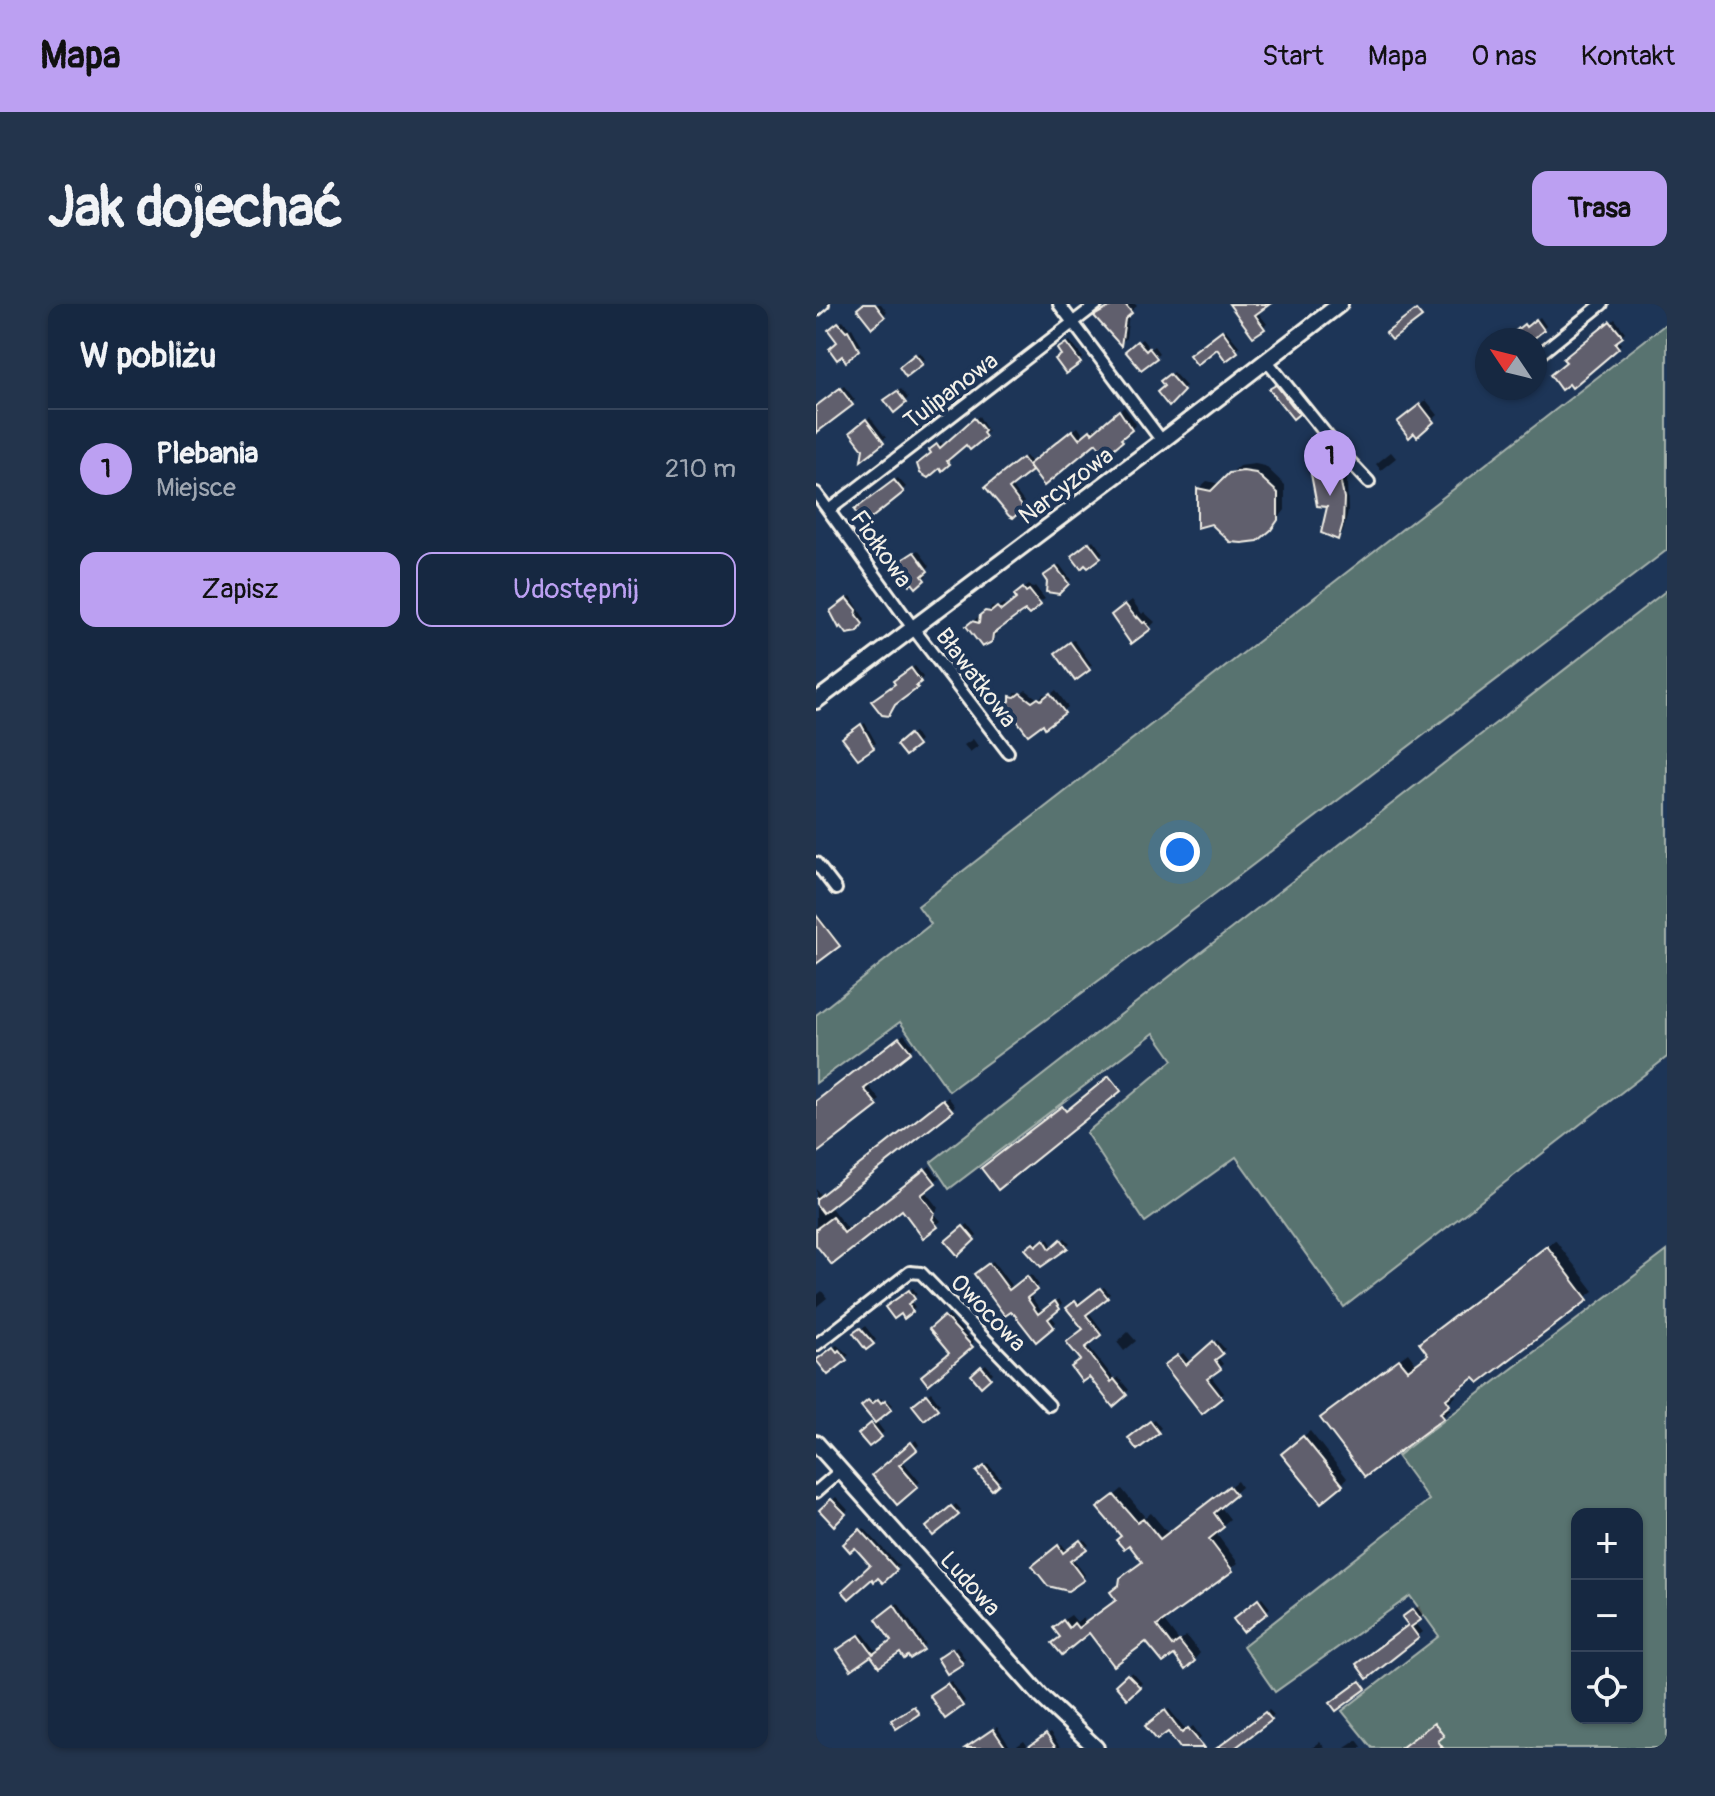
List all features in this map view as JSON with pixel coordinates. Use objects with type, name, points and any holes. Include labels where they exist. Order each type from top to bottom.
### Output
[{"type":"street","points":[[816,310],[823,304]]},
{"type":"street","points":[[1059,304],[1162,441]]},
{"type":"street","name":"Tulipanowa","points":[[829,510],[1097,304]]},
{"type":"street","name":"Narcyzowa","points":[[816,701],[1340,304]]},
{"type":"street","points":[[1547,348],[1602,304]]},
{"type":"street","points":[[1266,360],[1369,482]]},
{"type":"street","name":"Fiołkowa","points":[[816,493],[913,628]]},
{"type":"street","name":"Bławatkowa","points":[[913,628],[1008,752]]},
{"type":"street","points":[[816,863],[836,889]]},
{"type":"street","name":"Owocowa","points":[[816,1345],[910,1272],[921,1273],[1049,1405]]},
{"type":"street","name":"Ludowa","points":[[816,1443],[1040,1695],[1096,1748]]},
{"type":"street","points":[[816,1492],[840,1471]]},
{"type":"green space","points":[[1667,323],[1667,550],[1162,934],[949,1091],[900,1022],[816,1083],[816,1015],[931,924],[918,906]]},
{"type":"green space","points":[[1667,590],[1667,1057],[1344,1307],[1236,1157],[1145,1222],[1086,1133],[1173,1060],[1154,1033],[949,1189],[931,1162]]},
{"type":"green space","points":[[1667,1251],[1667,1748],[1372,1748],[1342,1711],[1439,1636],[1410,1596],[1275,1692],[1243,1646],[1429,1500],[1397,1456]]},
{"type":"building","points":[[863,304],[875,304],[885,317],[872,328],[857,309]]},
{"type":"building","points":[[1115,304],[1125,304],[1132,313],[1125,319],[1121,346],[1094,316]]},
{"type":"building","points":[[1229,304],[1270,304],[1255,315],[1265,329],[1253,337]]},
{"type":"building","points":[[1416,310],[1422,317],[1392,340],[1386,333]]},
{"type":"building","points":[[1536,319],[1543,328],[1519,328],[1524,324],[1526,327]]},
{"type":"building","points":[[1610,321],[1623,337],[1615,343],[1619,348],[1572,388],[1569,384],[1561,390],[1550,375],[1566,362],[1563,359]]},
{"type":"building","points":[[838,322],[848,330],[859,350],[846,362],[842,356],[837,360],[829,349],[837,342],[828,330]]},
{"type":"building","points":[[1222,330],[1238,352],[1226,361],[1217,349],[1197,365],[1189,355]]},
{"type":"building","points":[[1137,341],[1146,351],[1149,348],[1157,358],[1141,370],[1125,351]]},
{"type":"building","points":[[1066,343],[1081,363],[1066,374],[1055,359],[1061,355],[1057,349]]},
{"type":"building","points":[[915,354],[923,364],[906,377],[899,367]]},
{"type":"building","points":[[1169,374],[1184,391],[1169,407],[1157,392],[1164,386],[1160,381]]},
{"type":"building","points":[[1276,385],[1299,414],[1293,419],[1269,389]]},
{"type":"building","points":[[840,388],[853,405],[816,433],[816,406]]},
{"type":"building","points":[[897,391],[906,403],[894,413],[884,400]]},
{"type":"building","points":[[1420,404],[1434,422],[1417,437],[1414,433],[1409,438],[1397,422]]},
{"type":"building","points":[[1119,410],[1132,430],[1121,439],[1123,441],[1106,455],[1096,443],[1044,486],[1028,465],[1072,430],[1079,439],[1090,430],[1092,433]]},
{"type":"building","points":[[974,418],[986,437],[970,450],[966,445],[947,461],[950,464],[942,471],[940,468],[928,478],[920,473],[917,464],[931,453],[929,450],[937,444],[940,448]]},
{"type":"building","points":[[866,419],[884,443],[861,461],[863,449],[850,432]]},
{"type":"building","points":[[1331,457],[1344,498],[1343,523],[1338,540],[1321,533],[1327,507],[1317,506],[1311,474],[1311,465]]},
{"type":"building","points":[[1022,458],[1032,471],[1009,489],[1022,506],[1013,518],[985,487]]},
{"type":"building","points":[[1229,473],[1256,473],[1278,493],[1278,520],[1271,530],[1258,541],[1242,543],[1230,542],[1211,524],[1197,528],[1197,488],[1211,491]]},
{"type":"building","points":[[894,480],[904,492],[864,524],[854,510]]},
{"type":"building","points":[[1089,542],[1101,558],[1088,568],[1085,565],[1081,569],[1071,556]]},
{"type":"building","points":[[914,552],[928,571],[922,576],[925,580],[916,588],[894,565]]},
{"type":"building","points":[[1056,567],[1069,584],[1059,594],[1046,592],[1047,582],[1043,576]]},
{"type":"building","points":[[1023,588],[1026,592],[1029,590],[1041,605],[1029,615],[1025,611],[1020,614],[993,634],[992,642],[982,647],[966,626],[972,621],[979,623],[980,615],[985,611],[991,612],[997,607],[1001,611],[1016,599],[1014,595]]},
{"type":"building","points":[[847,598],[863,624],[858,632],[847,634],[841,626],[839,628],[830,611]]},
{"type":"building","points":[[1125,604],[1136,618],[1151,629],[1131,644],[1111,615]]},
{"type":"building","points":[[1070,642],[1090,670],[1075,681],[1055,653]]},
{"type":"building","points":[[911,668],[921,682],[916,686],[918,688],[895,705],[889,716],[882,715],[871,701]]},
{"type":"building","points":[[1020,693],[1032,702],[1050,693],[1065,713],[1045,728],[1043,724],[1028,735],[1005,705],[1010,701],[1010,696]]},
{"type":"building","points":[[861,724],[874,748],[858,759],[842,738]]},
{"type":"building","points":[[909,734],[918,746],[905,756],[896,745]]},
{"type":"building","points":[[816,915],[840,946],[816,964]]},
{"type":"building","points":[[899,1037],[911,1052],[864,1089],[878,1106],[816,1154],[816,1101]]},
{"type":"building","points":[[1109,1076],[1121,1091],[998,1190],[981,1168],[1062,1106],[1066,1111]]},
{"type":"building","points":[[943,1099],[953,1111],[823,1213],[816,1199]]},
{"type":"building","points":[[925,1169],[936,1183],[921,1195],[935,1213],[932,1219],[938,1227],[923,1238],[902,1210],[832,1265],[816,1245],[816,1229],[832,1217],[844,1233]]},
{"type":"building","points":[[963,1226],[975,1240],[958,1256],[945,1241]]},
{"type":"building","points":[[1044,1239],[1050,1249],[1061,1239],[1068,1248],[1041,1267],[1025,1249],[1033,1243],[1036,1246]]},
{"type":"building","points":[[1547,1246],[1588,1300],[1479,1383],[1474,1378],[1446,1399],[1450,1405],[1440,1413],[1444,1418],[1365,1477],[1320,1418],[1399,1359],[1408,1370],[1428,1355],[1419,1343]]},
{"type":"building","points":[[989,1263],[1009,1290],[1027,1276],[1037,1290],[1027,1298],[1038,1314],[1055,1301],[1060,1309],[1048,1319],[1054,1327],[1036,1342],[1014,1314],[1011,1312],[1005,1316],[974,1274]]},
{"type":"building","points":[[1100,1288],[1108,1298],[1086,1315],[1101,1335],[1085,1348],[1111,1382],[1114,1379],[1127,1395],[1113,1407],[1089,1377],[1082,1382],[1071,1367],[1081,1360],[1066,1342],[1083,1329],[1066,1308],[1075,1301],[1078,1305]]},
{"type":"building","points":[[909,1290],[915,1299],[908,1304],[913,1312],[904,1319],[901,1314],[894,1319],[885,1307]]},
{"type":"building","points":[[944,1316],[973,1347],[928,1385],[921,1376],[949,1353],[929,1329]]},
{"type":"building","points":[[860,1328],[874,1344],[866,1350],[853,1333]]},
{"type":"building","points":[[1213,1341],[1223,1354],[1215,1360],[1221,1369],[1207,1379],[1222,1398],[1202,1414],[1164,1365],[1178,1355],[1186,1365]]},
{"type":"building","points":[[833,1347],[847,1360],[828,1375],[816,1360]]},
{"type":"building","points":[[981,1366],[991,1378],[981,1387],[971,1375]]},
{"type":"building","points":[[926,1394],[938,1409],[924,1420],[912,1405]]},
{"type":"building","points":[[878,1399],[881,1403],[885,1400],[892,1409],[875,1423],[861,1406],[868,1400],[872,1404]]},
{"type":"building","points":[[1150,1421],[1159,1433],[1137,1450],[1128,1438]]},
{"type":"building","points":[[871,1423],[882,1437],[869,1447],[858,1434]]},
{"type":"building","points":[[1303,1436],[1343,1485],[1321,1503],[1281,1454]]},
{"type":"building","points":[[911,1442],[917,1450],[899,1465],[918,1487],[897,1505],[872,1475]]},
{"type":"building","points":[[984,1466],[999,1484],[992,1490],[976,1472]]},
{"type":"building","points":[[1229,1486],[1236,1495],[1214,1513],[1224,1527],[1209,1539],[1233,1571],[1157,1626],[1172,1646],[1179,1641],[1195,1661],[1185,1670],[1174,1655],[1163,1663],[1146,1642],[1114,1666],[1089,1633],[1062,1655],[1052,1643],[1060,1637],[1053,1628],[1063,1620],[1069,1628],[1074,1623],[1078,1628],[1116,1600],[1110,1592],[1119,1585],[1120,1578],[1142,1562],[1129,1545],[1124,1549],[1116,1540],[1121,1536],[1097,1508],[1114,1495],[1137,1522],[1143,1518],[1160,1539]]},
{"type":"building","points":[[831,1499],[846,1514],[834,1526],[819,1510]]},
{"type":"building","points":[[951,1506],[959,1515],[933,1536],[926,1527]]},
{"type":"building","points":[[860,1529],[897,1570],[883,1583],[878,1578],[874,1582],[872,1579],[849,1599],[842,1591],[870,1565],[855,1548],[850,1552],[843,1544]]},
{"type":"building","points":[[1080,1540],[1087,1549],[1070,1561],[1084,1580],[1068,1591],[1048,1586],[1032,1566],[1058,1545],[1063,1553]]},
{"type":"building","points":[[1258,1599],[1268,1613],[1243,1632],[1233,1619]]},
{"type":"building","points":[[894,1605],[924,1650],[910,1659],[908,1656],[904,1659],[900,1653],[879,1667],[871,1656],[851,1670],[837,1650],[859,1635],[873,1654],[891,1641],[876,1619]]},
{"type":"building","points":[[1413,1609],[1421,1620],[1411,1627],[1419,1638],[1367,1679],[1356,1664],[1408,1625],[1402,1617]]},
{"type":"building","points":[[952,1648],[963,1664],[947,1674],[937,1658]]},
{"type":"building","points":[[1127,1674],[1140,1687],[1127,1699],[1115,1685]]},
{"type":"building","points":[[1360,1681],[1366,1689],[1336,1711],[1330,1703]]},
{"type":"building","points":[[947,1683],[963,1706],[945,1719],[929,1695]]},
{"type":"building","points":[[914,1706],[919,1714],[896,1729],[891,1720]]},
{"type":"building","points":[[1165,1710],[1182,1733],[1188,1728],[1204,1748],[1180,1748],[1168,1732],[1157,1740],[1145,1726]]},
{"type":"building","points":[[1265,1712],[1272,1720],[1235,1748],[1217,1748]]},
{"type":"building","points":[[1434,1723],[1444,1736],[1438,1741],[1443,1748],[1401,1748]]},
{"type":"building","points":[[993,1729],[1006,1748],[965,1748]]},
{"type":"building","points":[[1046,1734],[1056,1748],[1027,1748]]},
{"type":"place","name":"Plebania","points":[[1330,496]]}]
